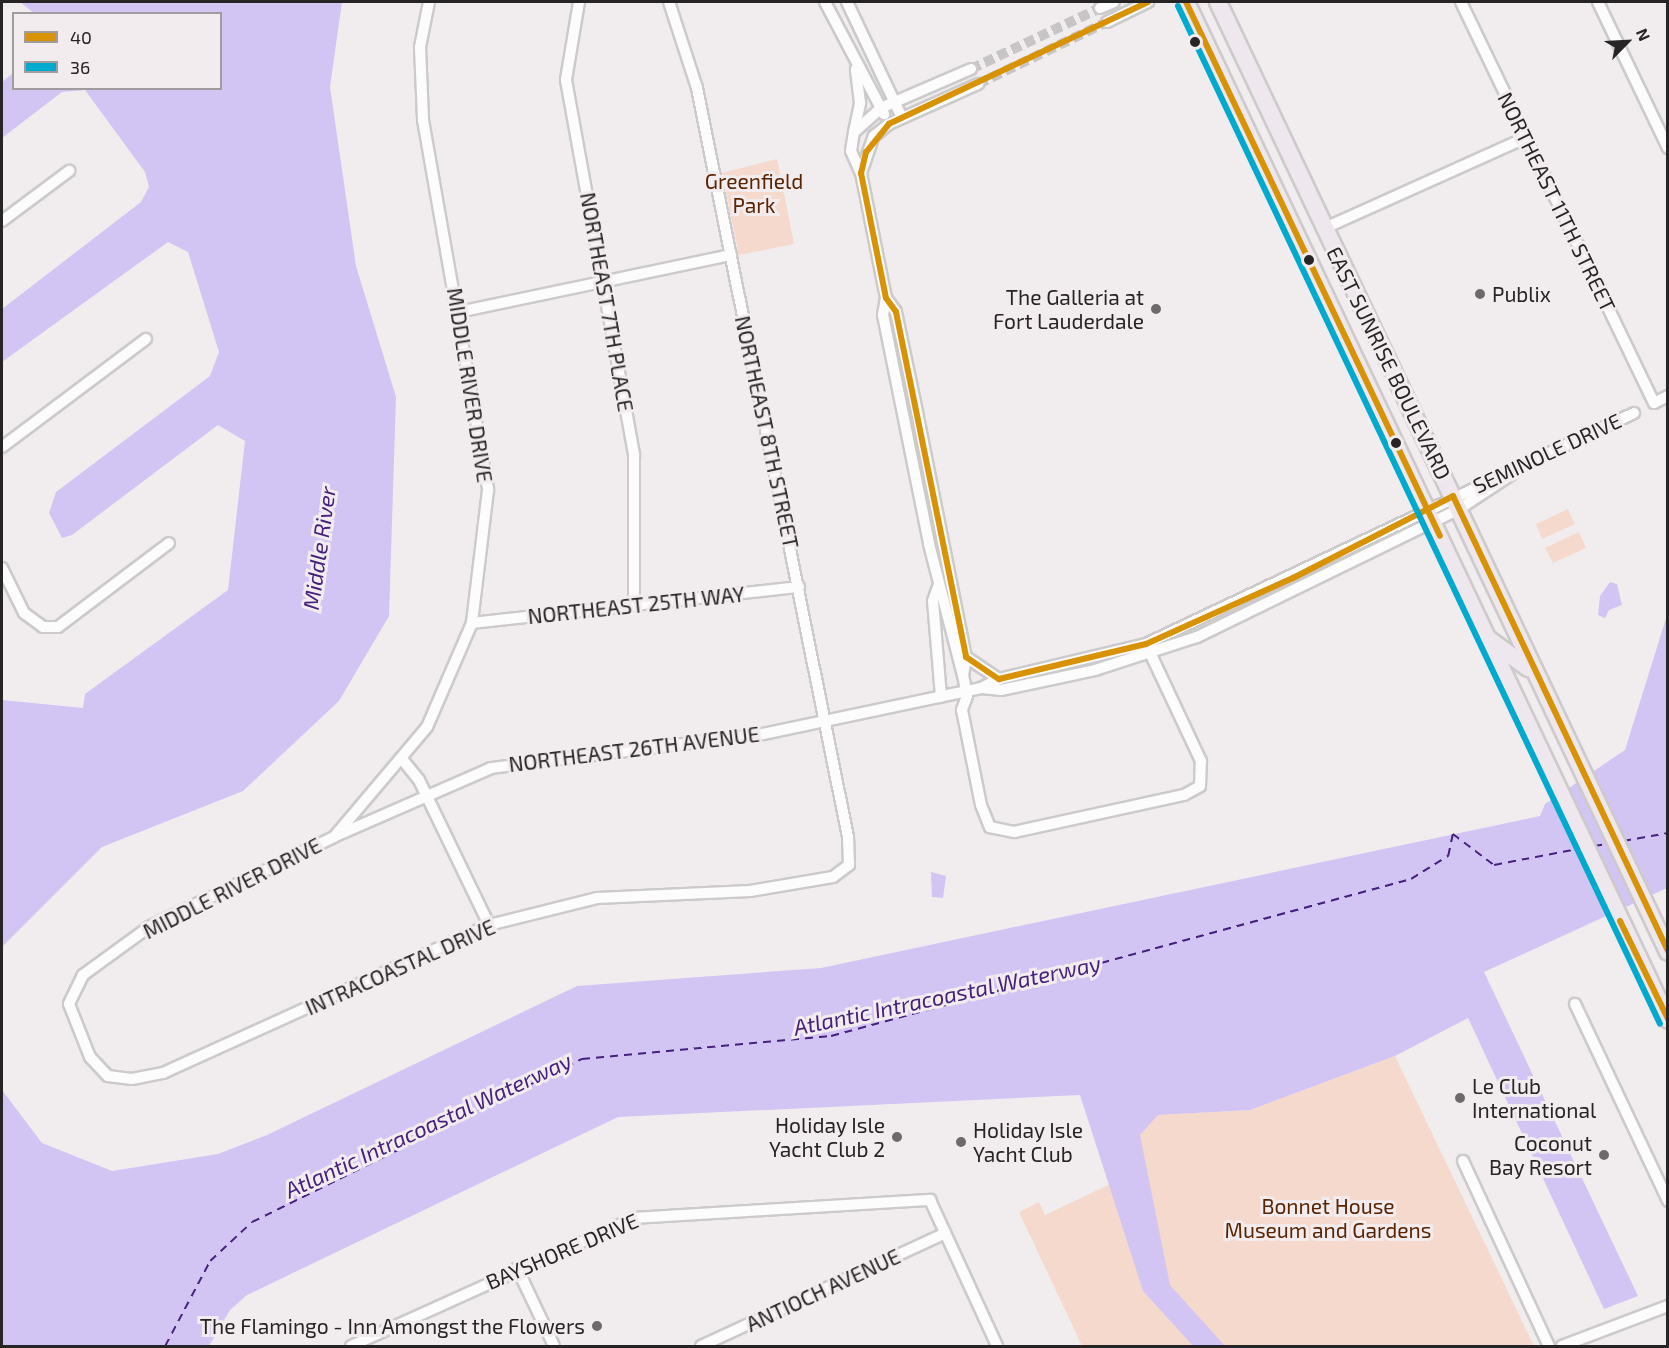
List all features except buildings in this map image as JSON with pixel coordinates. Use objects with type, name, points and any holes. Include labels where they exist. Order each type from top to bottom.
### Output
[{"type":"main road","name":"EAST SUNRISE BOULEVARD","points":[[1186,2],[1430,516],[1548,771],[1668,1020]]},
{"type":"main road","name":"EAST SUNRISE BOULEVARD","points":[[1218,2],[1668,952]]},
{"type":"main road","points":[[1285,210],[1306,225],[1325,228]]},
{"type":"main road","points":[[1487,638],[1536,675]]},
{"type":"street","name":"MIDDLE RIVER DRIVE","points":[[83,1041],[69,1004],[83,975],[149,927],[333,837],[427,727],[472,623],[488,490],[423,120],[420,47],[429,2]]},
{"type":"street","name":"NORTHEAST 7TH PLACE","points":[[579,2],[566,80],[634,455],[634,604]]},
{"type":"street","name":"NORTHEAST 8TH STREET","points":[[669,2],[697,88],[799,587],[849,865]]},
{"type":"street","points":[[825,2],[856,69],[889,124]]},
{"type":"street","points":[[847,2],[902,118]]},
{"type":"street","points":[[1100,8],[1114,2]]},
{"type":"street","points":[[1107,22],[1148,2]]},
{"type":"street","name":"NORTHEAST 11TH STREET","points":[[1461,2],[1654,403],[1668,396]]},
{"type":"street","points":[[1598,2],[1668,148]]},
{"type":"street","points":[[856,69],[860,103],[854,132],[853,162],[861,173],[886,298],[883,315],[938,587],[963,675],[966,692],[962,710],[981,806],[995,830],[1014,832],[1173,798],[1200,786],[1201,761],[1146,644]]},
{"type":"street","points":[[854,132],[881,108],[971,69]]},
{"type":"street","points":[[861,173],[874,136],[889,124],[978,84]]},
{"type":"street","points":[[1325,228],[1525,138]]},
{"type":"street","points":[[2,222],[69,171]]},
{"type":"street","points":[[458,312],[731,255]]},
{"type":"street","points":[[886,298],[896,312],[966,657],[963,675]]},
{"type":"street","points":[[2,447],[146,339]]},
{"type":"street","name":"SEMINOLE DRIVE","points":[[1430,516],[1634,413]]},
{"type":"street","name":"NORTHEAST 26TH AVENUE","points":[[333,837],[427,795],[514,763],[667,749],[825,722],[966,692],[999,679],[1146,644],[1430,516]]},
{"type":"street","name":"NORTHEAST 26TH AVENUE","points":[[981,688],[1000,690],[1151,655],[1263,608],[1430,516]]},
{"type":"street","points":[[2,568],[30,619],[42,627],[66,623],[170,543]]},
{"type":"street","name":"NORTHEAST 25TH WAY","points":[[472,623],[799,587]]},
{"type":"street","points":[[938,587],[933,601],[941,697]]},
{"type":"street","points":[[966,657],[976,669],[999,679]]},
{"type":"street","points":[[402,759],[427,795],[489,925]]},
{"type":"street","name":"INTRACOASTAL DRIVE","points":[[83,1041],[108,1076],[132,1079],[163,1073],[489,925],[597,898],[750,891],[833,877],[849,865]]},
{"type":"street","points":[[1575,1004],[1668,1201]]},
{"type":"street","points":[[1463,1161],[1549,1347]]},
{"type":"street","name":"BAYSHORE DRIVE","points":[[351,1347],[517,1268],[644,1215],[930,1200],[945,1233]]},
{"type":"street","points":[[945,1233],[997,1347]]},
{"type":"street","name":"ANTIOCH AVENUE","points":[[701,1347],[945,1233]]},
{"type":"street","points":[[517,1268],[554,1347]]},
{"type":"street","points":[[1562,1347],[1668,1306]]},
{"type":"green space","name":"Greenfield Park","points":[[777,159],[794,244],[739,255],[722,173]]},
{"type":"green space","points":[[1568,509],[1575,524],[1542,539],[1536,524]]},
{"type":"green space","points":[[1579,532],[1586,548],[1553,563],[1545,548]]},
{"type":"green space","name":"Bonnet House Museum and Gardens","points":[[1395,1056],[1534,1346],[1082,1346],[1019,1212],[1039,1202],[1045,1215],[1146,1167],[1139,1135],[1158,1115],[1250,1110]]},
{"type":"water","name":"Middle River","points":[[20,2],[342,2],[330,87],[356,266],[396,397],[389,616],[339,701],[243,791],[102,847],[2,947],[2,700],[83,708],[85,694],[228,590],[245,441],[218,425],[72,535],[62,538],[49,513],[56,492],[210,376],[219,352],[188,252],[168,242],[2,362],[2,309],[141,202],[149,187],[145,172],[85,90],[222,90],[222,12],[33,12]]},
{"type":"water","points":[[12,74],[12,90],[85,90],[62,92],[2,138],[2,82]]},
{"type":"water","points":[[1610,582],[1617,584],[1622,605],[1609,610],[1605,618],[1598,615],[1600,596]]},
{"type":"water","name":"Atlantic Intracoastal Waterway","points":[[1667,615],[1667,888],[1484,972],[1638,1296],[1604,1309],[1468,1018],[1395,1056],[1250,1110],[1158,1115],[1140,1135],[1170,1285],[1225,1346],[1193,1346],[1143,1291],[1080,1095],[618,1117],[247,1295],[230,1310],[209,1346],[2,1346],[2,1090],[42,1143],[112,1171],[218,1154],[267,1135],[577,986],[821,968],[1540,816],[1545,804],[1625,750]]},
{"type":"water","points":[[931,872],[946,876],[943,898],[932,897]]},
{"type":"ferry route","points":[[165,1346],[210,1261],[252,1222],[582,1059],[831,1036],[1411,879],[1448,856],[1453,833]]},
{"type":"ferry route","points":[[1623,841],[1668,833]]},
{"type":"ferry route","points":[[1453,834],[1494,865],[1577,849]]},
{"type":"ferry route","points":[[1594,846],[1607,844]]},
{"type":"tunnel","points":[[971,69],[1100,8]]},
{"type":"tunnel","points":[[978,84],[1107,22]]},
{"type":"transit line","name":"40","points":[[1148,2],[889,124],[866,152],[861,173],[886,298],[896,312],[966,657],[999,679],[1146,644],[1293,578],[1453,496],[1668,951]]},
{"type":"transit line","name":"40","points":[[1186,2],[1440,536]]},
{"type":"transit line","name":"36","points":[[1178,6],[1660,1024]]},
{"type":"transit line","name":"40","points":[[1620,921],[1668,1019]]},
{"type":"place","name":"Publix","points":[[1480,294]]},
{"type":"place","name":"The Galleria at Fort Lauderdale","points":[[1156,309]]},
{"type":"place","name":"Le Club International","points":[[1460,1098]]},
{"type":"place","name":"Holiday Isle Yacht Club 2","points":[[897,1137]]},
{"type":"place","name":"Holiday Isle Yacht Club","points":[[961,1142]]},
{"type":"place","name":"Coconut Bay Resort","points":[[1604,1155]]},
{"type":"place","name":"The Flamingo - Inn Amongst the Flowers","points":[[597,1326]]}]
